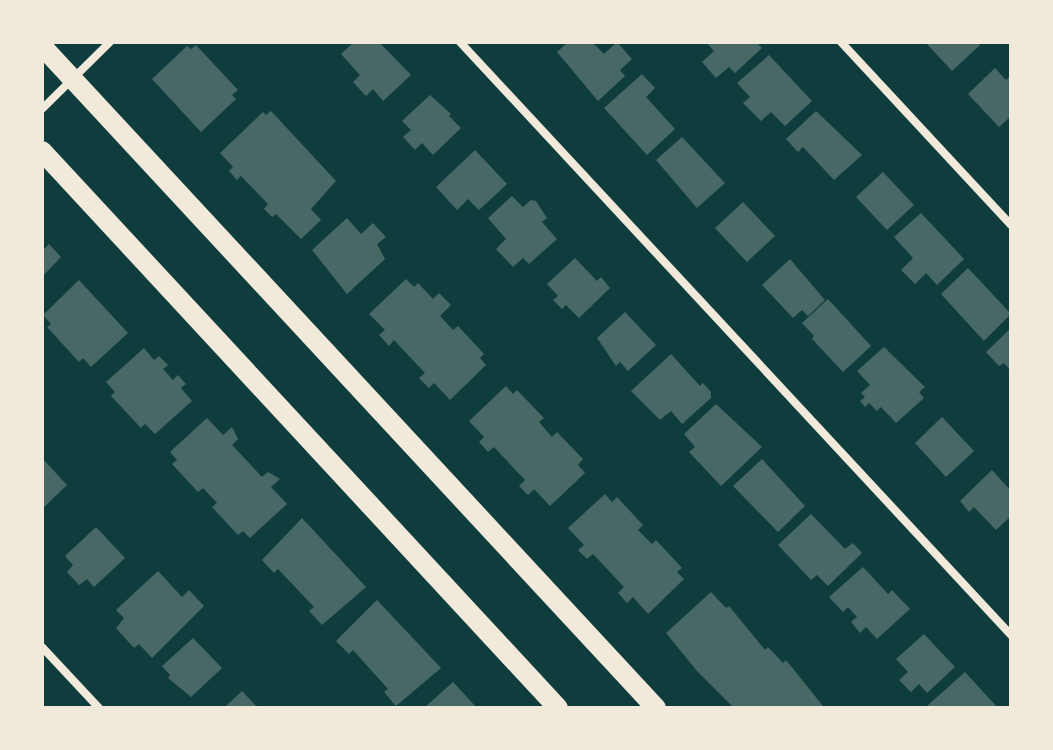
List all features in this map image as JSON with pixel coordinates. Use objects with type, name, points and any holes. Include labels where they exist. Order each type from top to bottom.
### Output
[{"type":"main road","points":[[42,46],[656,708]]},
{"type":"main road","points":[[42,151],[558,708]]},
{"type":"street","points":[[42,109],[110,42]]},
{"type":"street","points":[[460,42],[1011,635]]},
{"type":"street","points":[[841,42],[1011,225]]},
{"type":"street","points":[[42,647],[99,708]]},
{"type":"building","points":[[354,42],[379,42],[411,75],[383,101],[373,89],[366,96],[353,82],[360,75],[341,54]]},
{"type":"building","points":[[568,42],[592,42],[604,54],[617,42],[632,59],[620,70],[625,76],[598,101],[557,52]]},
{"type":"building","points":[[706,42],[756,42],[762,48],[735,73],[729,67],[716,78],[702,62],[714,51]]},
{"type":"building","points":[[925,42],[977,42],[980,45],[952,71]]},
{"type":"building","points":[[196,45],[238,90],[232,95],[236,99],[201,132],[152,79],[187,46],[191,49]]},
{"type":"building","points":[[769,55],[812,101],[785,126],[771,112],[761,121],[743,103],[750,97],[737,83]]},
{"type":"building","points":[[995,68],[1006,80],[1011,75],[1011,116],[999,127],[968,94]]},
{"type":"building","points":[[642,74],[655,88],[646,97],[675,129],[647,155],[604,108]]},
{"type":"building","points":[[430,95],[461,128],[433,155],[422,143],[415,150],[403,137],[411,130],[402,121]]},
{"type":"building","points":[[271,111],[336,181],[311,209],[321,220],[301,239],[276,214],[272,217],[264,209],[268,204],[241,176],[237,180],[229,171],[233,167],[220,153],[263,112],[266,115]]},
{"type":"building","points":[[816,111],[862,155],[834,180],[803,147],[798,152],[786,139]]},
{"type":"building","points":[[682,137],[725,183],[697,208],[656,160]]},
{"type":"building","points":[[475,150],[507,184],[479,210],[468,199],[457,210],[436,187]]},
{"type":"building","points":[[883,172],[914,205],[887,230],[856,197]]},
{"type":"building","points":[[512,196],[523,207],[531,200],[536,201],[547,218],[542,222],[557,239],[529,264],[523,258],[513,267],[496,249],[506,239],[488,218]]},
{"type":"building","points":[[743,202],[775,236],[747,262],[715,228]]},
{"type":"building","points":[[921,213],[964,259],[937,285],[926,273],[915,284],[901,270],[913,258],[894,237]]},
{"type":"building","points":[[347,218],[361,234],[373,223],[386,237],[377,244],[385,259],[347,294],[312,250]]},
{"type":"building","points":[[49,244],[61,257],[42,277],[42,251]]},
{"type":"building","points":[[575,258],[597,281],[601,277],[610,288],[579,318],[566,305],[562,309],[553,300],[558,296],[547,284]]},
{"type":"building","points":[[790,259],[825,300],[808,316],[802,310],[793,318],[762,285]]},
{"type":"building","points":[[968,268],[1011,314],[984,341],[941,294]]},
{"type":"building","points":[[406,279],[414,287],[418,283],[433,299],[439,293],[451,305],[440,316],[453,330],[458,326],[484,354],[480,358],[486,365],[450,400],[434,383],[429,388],[419,378],[425,373],[394,340],[389,346],[379,335],[385,330],[369,314]]},
{"type":"building","points":[[79,280],[128,333],[91,367],[83,358],[79,362],[47,327],[51,324],[43,315]]},
{"type":"building","points":[[828,299],[871,346],[843,372],[812,339],[814,336],[802,323]]},
{"type":"building","points":[[625,312],[656,345],[628,371],[620,362],[616,366],[597,338]]},
{"type":"building","points":[[1011,328],[1011,371],[1004,363],[999,366],[986,352]]},
{"type":"building","points":[[884,347],[925,387],[919,392],[924,398],[896,423],[881,407],[877,411],[869,403],[865,407],[860,401],[865,397],[861,393],[870,385],[857,371]]},
{"type":"building","points":[[144,348],[154,360],[159,356],[168,365],[163,369],[173,380],[178,375],[186,384],[181,388],[192,401],[155,434],[145,424],[141,428],[111,396],[115,392],[106,382]]},
{"type":"building","points":[[671,354],[700,386],[703,383],[711,392],[711,398],[682,424],[671,411],[660,420],[631,391]]},
{"type":"building","points":[[506,386],[513,394],[517,390],[544,418],[539,422],[552,437],[557,432],[583,459],[578,465],[585,473],[550,506],[534,489],[528,495],[519,486],[525,480],[494,447],[488,452],[479,442],[484,437],[469,421]]},
{"type":"building","points":[[716,404],[762,447],[721,486],[689,452],[695,447],[684,434]]},
{"type":"building","points":[[942,417],[974,451],[946,477],[915,443]]},
{"type":"building","points":[[207,418],[223,435],[232,427],[238,439],[232,445],[262,477],[268,472],[280,479],[271,487],[287,504],[250,538],[243,531],[238,535],[212,507],[217,503],[203,488],[198,492],[172,464],[177,460],[170,452]]},
{"type":"building","points":[[42,458],[67,485],[42,509]]},
{"type":"building","points":[[762,459],[805,506],[778,532],[733,486]]},
{"type":"building","points":[[992,470],[1011,491],[1011,516],[996,530],[974,507],[969,512],[960,501]]},
{"type":"building","points":[[605,494],[612,502],[617,497],[643,525],[638,530],[652,544],[656,540],[682,568],[677,572],[684,579],[648,614],[633,597],[627,603],[618,593],[624,587],[593,554],[587,559],[578,550],[584,545],[568,528]]},
{"type":"building","points":[[811,514],[845,549],[853,543],[862,553],[828,586],[817,575],[811,580],[778,545]]},
{"type":"building","points":[[302,518],[366,587],[322,625],[309,611],[314,607],[278,569],[274,573],[262,560]]},
{"type":"building","points":[[96,527],[125,558],[94,587],[87,579],[79,585],[67,572],[73,565],[65,556]]},
{"type":"building","points":[[863,567],[888,594],[892,590],[910,609],[877,639],[866,627],[860,633],[851,622],[857,617],[848,607],[843,612],[829,597]]},
{"type":"building","points":[[158,571],[182,597],[189,590],[204,606],[152,658],[139,644],[134,648],[116,628],[124,618],[116,610]]},
{"type":"building","points":[[711,592],[726,608],[729,606],[765,650],[768,647],[783,663],[786,660],[823,706],[734,708],[697,671],[666,633]]},
{"type":"building","points":[[377,600],[441,668],[396,706],[384,692],[388,689],[353,650],[349,654],[336,641]]},
{"type":"building","points":[[924,634],[955,667],[927,693],[919,684],[911,692],[899,680],[908,672],[896,659]]},
{"type":"building","points":[[193,638],[222,668],[191,697],[168,678],[170,675],[162,666]]},
{"type":"building","points":[[965,672],[998,708],[927,706]]},
{"type":"building","points":[[453,682],[477,708],[424,708]]},
{"type":"building","points":[[242,691],[258,708],[224,708]]}]
